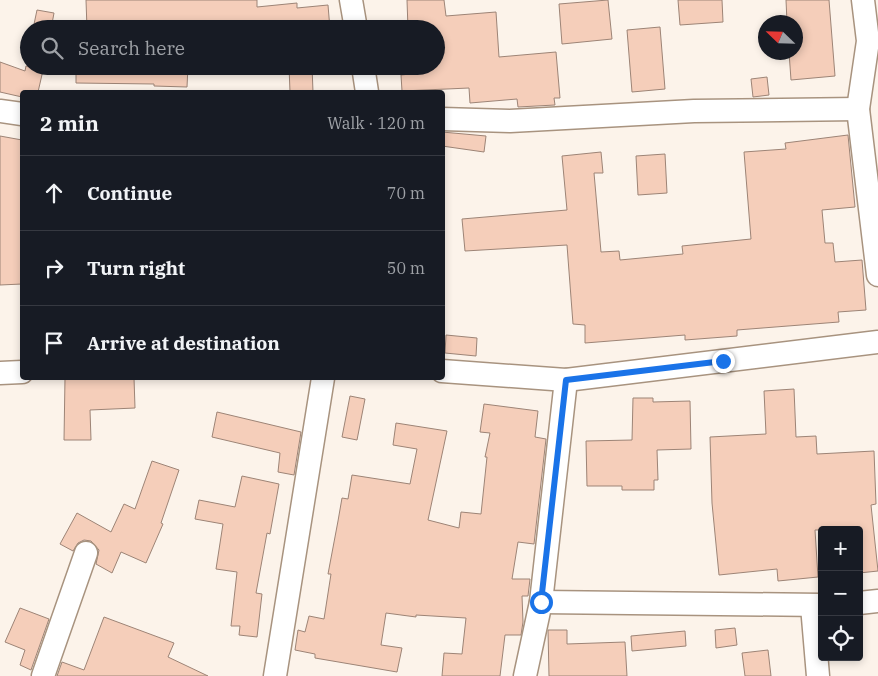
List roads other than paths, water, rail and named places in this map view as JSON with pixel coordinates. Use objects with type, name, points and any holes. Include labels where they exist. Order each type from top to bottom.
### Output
[{"type":"street","points":[[351,0],[354,20]]},
{"type":"street","points":[[862,0],[873,40],[858,109],[878,274]]},
{"type":"street","points":[[364,75],[367,90]]},
{"type":"street","points":[[445,119],[510,121],[694,111],[858,109]]},
{"type":"street","points":[[0,111],[20,114]]},
{"type":"street","points":[[445,372],[566,380],[878,342]]},
{"type":"street","points":[[0,373],[20,372]]},
{"type":"street","points":[[275,676],[323,380]]},
{"type":"street","points":[[524,676],[541,602],[566,380]]},
{"type":"street","points":[[43,676],[86,554]]},
{"type":"street","points":[[541,602],[817,606],[818,676]]},
{"type":"street","points":[[863,603],[878,602]]}]
